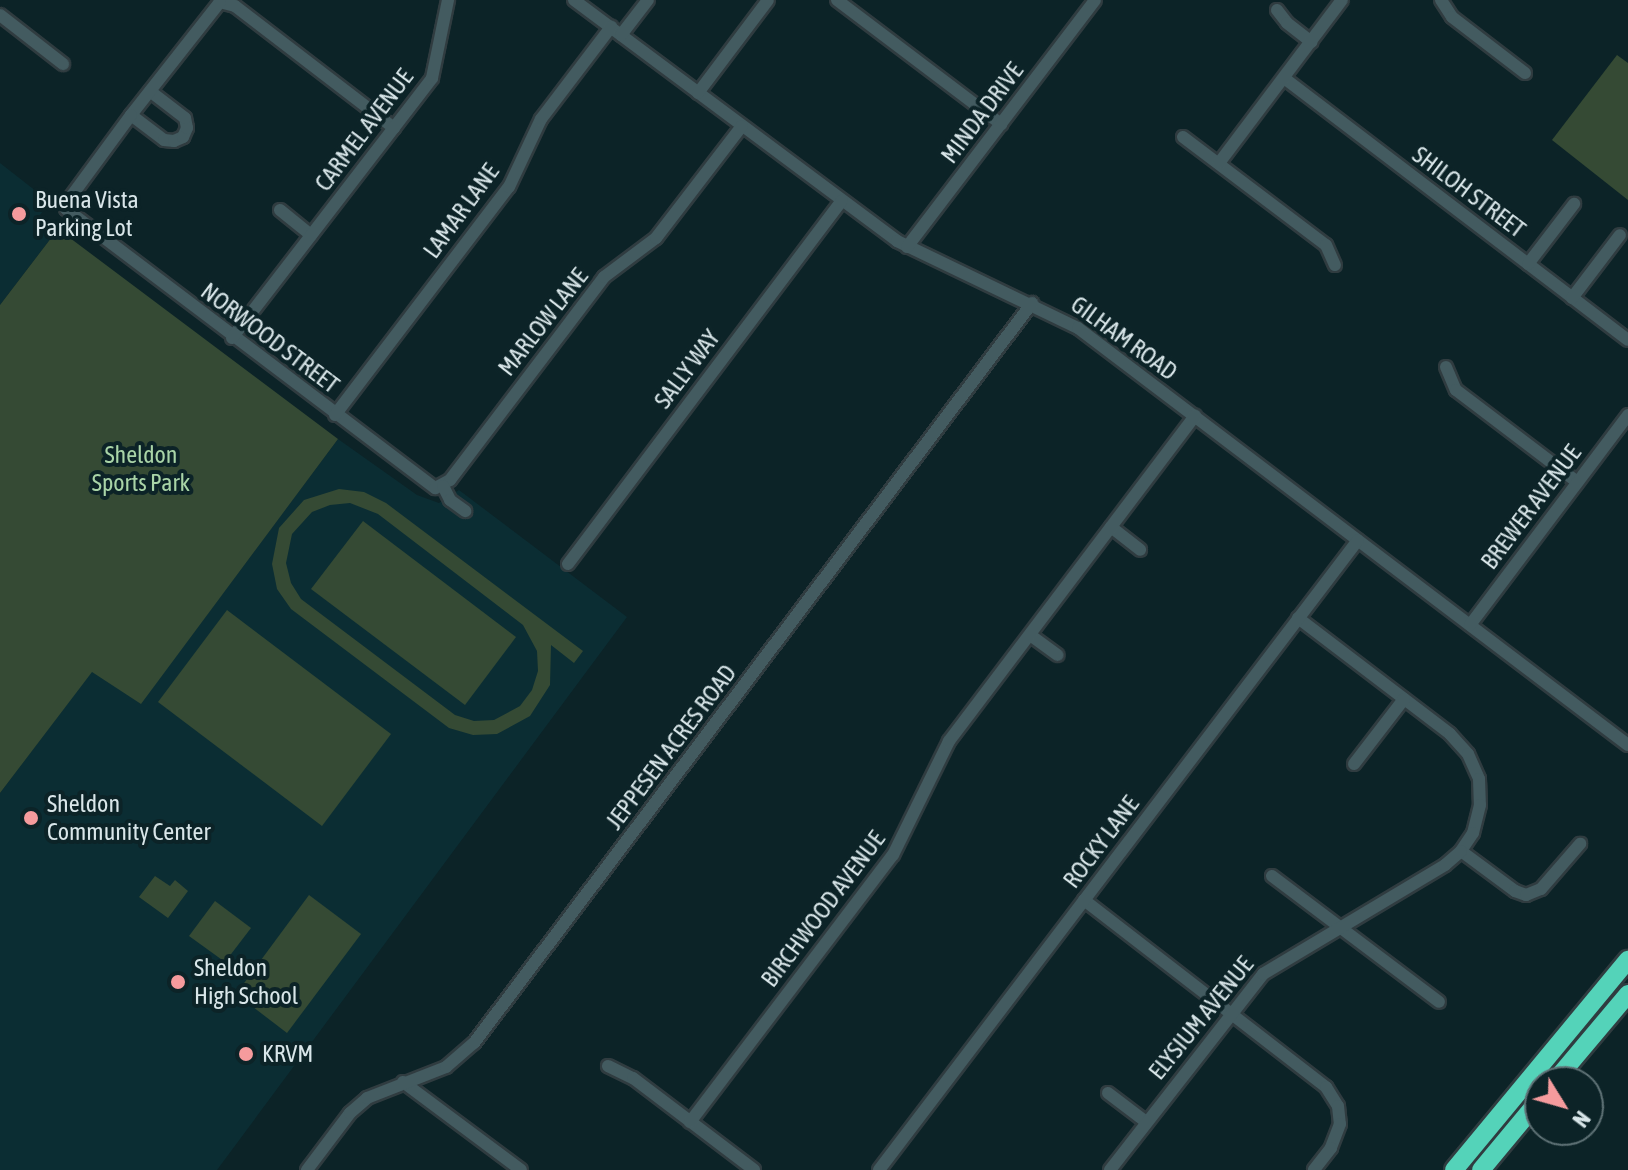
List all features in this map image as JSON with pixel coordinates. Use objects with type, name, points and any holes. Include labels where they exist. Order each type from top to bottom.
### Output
[{"type":"highway","points":[[1454,1170],[1628,960]]},
{"type":"highway","points":[[1567,1066],[1628,994]]},
{"type":"highway","points":[[1481,1170],[1524,1118]]},
{"type":"street","name":"CARMEL AVENUE","points":[[232,338],[434,75],[448,0]]},
{"type":"street","name":"GILHAM ROAD","points":[[574,0],[907,247],[1032,303],[1078,328],[1628,745]]},
{"type":"street","name":"LAMAR LANE","points":[[335,415],[509,187],[541,119],[616,31],[648,0]]},
{"type":"street","points":[[698,93],[768,0]]},
{"type":"street","points":[[837,0],[1001,124]]},
{"type":"street","points":[[1219,163],[1342,0]]},
{"type":"street","points":[[1441,0],[1452,17],[1525,73]]},
{"type":"street","points":[[150,91],[185,118],[187,128],[183,137],[174,141],[164,140],[131,115],[213,7],[223,2],[235,6],[394,128]]},
{"type":"street","name":"MINDA DRIVE","points":[[907,247],[1090,2]]},
{"type":"street","points":[[1277,10],[1287,23],[1311,42]]},
{"type":"street","points":[[0,15],[63,64]]},
{"type":"street","name":"SHILOH STREET","points":[[1284,78],[1628,340]]},
{"type":"street","name":"NORWOOD STREET","points":[[131,115],[67,202],[67,212],[428,485],[446,483]]},
{"type":"street","name":"MARLOW LANE","points":[[446,483],[604,277],[656,238],[742,126]]},
{"type":"street","points":[[1183,137],[1326,245],[1335,265]]},
{"type":"street","name":"SALLY WAY","points":[[568,564],[842,201]]},
{"type":"street","points":[[1528,264],[1574,204]]},
{"type":"street","points":[[280,210],[311,235]]},
{"type":"street","points":[[1572,298],[1620,235]]},
{"type":"street","name":"JEPPESEN ACRES ROAD","points":[[307,1170],[356,1107],[378,1091],[446,1067],[474,1043],[1032,303]]},
{"type":"street","points":[[1446,367],[1456,390],[1577,482]]},
{"type":"street","name":"BREWER AVENUE","points":[[1470,625],[1628,415]]},
{"type":"street","name":"BIRCHWOOD AVENUE","points":[[690,1122],[893,855],[944,748],[1195,416]]},
{"type":"street","points":[[446,483],[450,500],[465,511]]},
{"type":"street","points":[[1111,527],[1140,550]]},
{"type":"street","name":"ROCKY LANE","points":[[879,1170],[1358,540]]},
{"type":"street","name":"ELYSIUM AVENUE","points":[[1110,1170],[1230,1012],[1272,966],[1445,865],[1461,851],[1479,813],[1476,770],[1463,746],[1298,618]]},
{"type":"street","points":[[1030,635],[1058,655]]},
{"type":"street","points":[[1354,764],[1404,699]]},
{"type":"street","points":[[1461,851],[1515,891],[1526,895],[1541,889],[1580,844]]},
{"type":"street","points":[[1272,876],[1439,1002]]},
{"type":"street","points":[[1084,900],[1316,1077],[1335,1099],[1340,1115],[1338,1133],[1314,1170]]},
{"type":"street","points":[[608,1066],[633,1078],[754,1170]]},
{"type":"street","points":[[403,1082],[521,1170]]},
{"type":"street","points":[[1108,1093],[1146,1122]]},
{"type":"shaded area","points":[[0,163],[50,202],[40,215],[58,229],[0,305]]},
{"type":"shaded area","name":"Sheldon High School","points":[[338,439],[417,495],[439,503],[459,490],[627,617],[217,1170],[0,1170],[0,793],[92,671],[141,703]]},
{"type":"green space","points":[[1617,55],[1628,63],[1628,200],[1552,140]]},
{"type":"green space","name":"Sheldon Sports Park","points":[[58,229],[338,439],[141,704],[92,672],[0,793],[0,305]]},
{"type":"green space","points":[[339,489],[364,492],[386,503],[583,651],[574,663],[551,645],[550,685],[530,716],[497,734],[473,735],[449,728],[291,609],[277,589],[272,564],[279,528],[304,500]],"holes":[[[350,503],[378,514],[523,625],[537,651],[538,671],[532,690],[520,706],[494,720],[474,721],[455,715],[301,599],[291,583],[286,563],[292,534],[312,512],[330,505]]]},
{"type":"green space","points":[[363,521],[516,637],[465,705],[311,589]]},
{"type":"green space","points":[[227,610],[391,734],[322,826],[158,702]]},
{"type":"green space","points":[[155,876],[170,886],[175,880],[188,891],[168,918],[139,897]]},
{"type":"green space","points":[[309,895],[361,934],[287,1033],[236,994]]},
{"type":"green space","points":[[215,901],[251,928],[225,962],[189,936]]},
{"type":"place","name":"Buena Vista Parking Lot","points":[[19,214]]},
{"type":"place","name":"Sheldon Community Center","points":[[31,818]]},
{"type":"place","name":"Sheldon High School","points":[[178,982]]},
{"type":"place","name":"KRVM","points":[[246,1054]]}]
